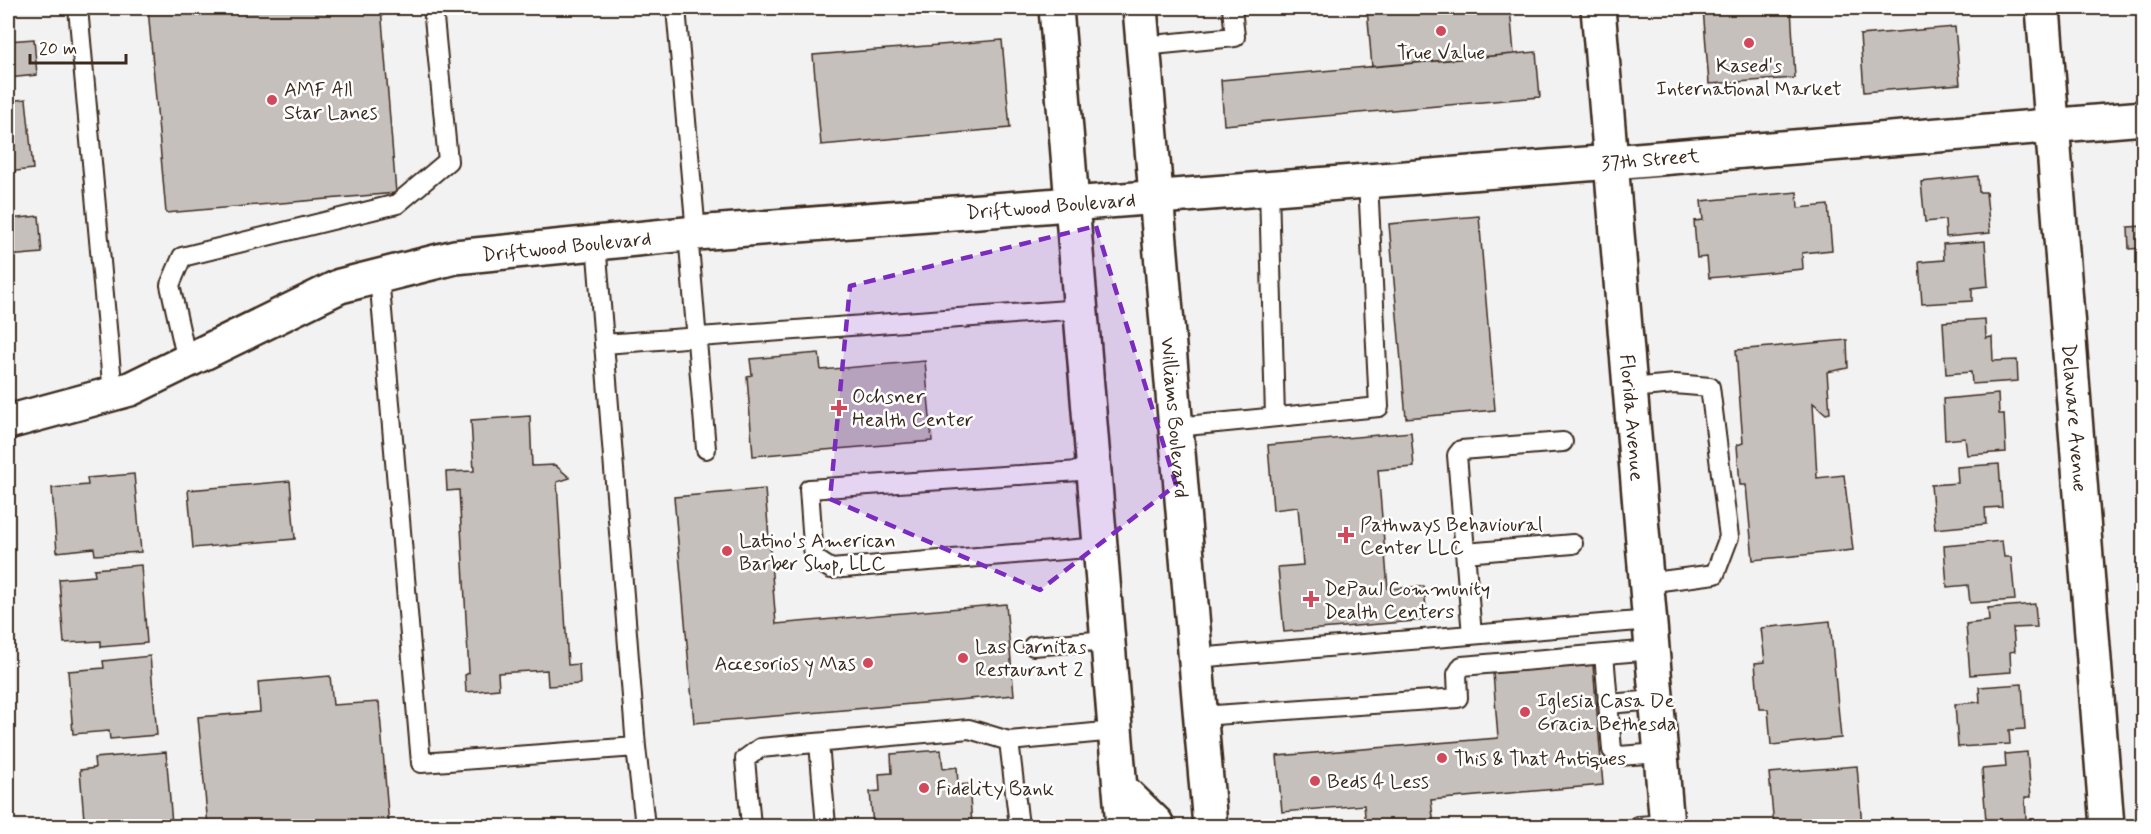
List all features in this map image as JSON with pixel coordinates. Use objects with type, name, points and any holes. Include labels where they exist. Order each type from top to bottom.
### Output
[{"type":"street","points":[[1056,8],[1123,826]]},
{"type":"street","name":"Williams Boulevard","points":[[1140,8],[1210,826]]},
{"type":"street","name":"Florida Avenue","points":[[1598,8],[1660,753],[1657,826]]},
{"type":"street","name":"Delaware Avenue","points":[[2043,8],[2107,826]]},
{"type":"street","name":"37th Street","points":[[1157,197],[2144,118]]},
{"type":"street","name":"Driftwood Boulevard","points":[[8,422],[130,389],[340,286],[454,257],[692,233],[1157,197]]},
{"type":"street","points":[[1120,788],[1157,826]]},
{"type":"lane","points":[[78,8],[113,394]]},
{"type":"lane","points":[[187,361],[170,285],[182,257],[397,204],[448,161],[433,8]]},
{"type":"lane","points":[[676,8],[705,449]]},
{"type":"lane","points":[[1143,46],[1235,37],[1232,8]]},
{"type":"lane","points":[[1176,427],[1379,407],[1368,181]]},
{"type":"lane","points":[[1269,188],[1275,417]]},
{"type":"lane","points":[[596,242],[636,747],[645,826]]},
{"type":"lane","points":[[379,276],[421,763],[636,747]]},
{"type":"lane","points":[[604,344],[1081,309]]},
{"type":"lane","points":[[1630,388],[1674,384],[1710,387],[1729,537],[1714,574],[1646,583]]},
{"type":"lane","points":[[1472,635],[1457,455],[1461,450],[1563,442]]},
{"type":"lane","points":[[1094,470],[809,489],[814,558],[831,569],[1100,547]]},
{"type":"lane","points":[[1465,553],[1573,544]]},
{"type":"lane","points":[[1196,658],[1472,635],[1651,635]]},
{"type":"lane","points":[[1201,716],[1458,698],[1457,674],[1462,666],[1604,654],[1651,635]]},
{"type":"lane","points":[[1033,646],[1108,640]]},
{"type":"lane","points":[[1604,654],[1612,750],[1619,756],[1660,753]]},
{"type":"lane","points":[[1608,704],[1656,700]]},
{"type":"lane","points":[[751,826],[745,759],[760,748],[969,729],[1009,741],[1115,730]]},
{"type":"lane","points":[[1009,741],[1019,826]]},
{"type":"lane","points":[[819,743],[826,826]]},
{"type":"highlighted area","points":[[1096,226],[1176,485],[1040,590],[830,499],[850,286]]},
{"type":"building","name":"AMF All Star Lanes","points":[[148,8],[381,8],[396,193],[166,213]]},
{"type":"building","name":"True Value","points":[[1367,8],[1510,8],[1514,54],[1372,67]]},
{"type":"building","name":"Kased's International Market","points":[[1703,8],[1791,8],[1795,78],[1709,84]]},
{"type":"building","points":[[1955,27],[1960,84],[1864,92],[1860,35]]},
{"type":"building","points":[[34,39],[37,75],[8,78],[8,41]]},
{"type":"building","points":[[1002,40],[1010,128],[821,145],[813,55]]},
{"type":"building","points":[[1536,52],[1540,97],[1224,125],[1221,80]]},
{"type":"building","points":[[26,99],[33,169],[8,172],[8,101]]},
{"type":"building","points":[[1978,176],[1979,192],[1986,192],[1990,233],[1946,237],[1945,220],[1925,222],[1921,182]]},
{"type":"building","points":[[1797,192],[1798,208],[1828,205],[1832,250],[1802,253],[1803,269],[1709,278],[1707,257],[1697,258],[1694,221],[1703,220],[1701,201]]},
{"type":"building","points":[[39,216],[42,253],[8,256],[8,219]]},
{"type":"building","points":[[1479,216],[1495,410],[1406,418],[1389,224]]},
{"type":"building","points":[[2144,226],[2144,248],[2129,249],[2128,227]]},
{"type":"building","points":[[1985,241],[1988,286],[1972,288],[1972,301],[1922,304],[1919,262],[1944,260],[1943,244]]},
{"type":"building","points":[[1985,319],[1986,338],[1992,337],[1993,361],[2017,360],[2018,381],[1972,384],[1971,372],[1946,374],[1943,322]]},
{"type":"building","points":[[1847,340],[1848,368],[1827,372],[1830,413],[1826,414],[1813,403],[1817,478],[1844,475],[1853,550],[1753,560],[1746,485],[1740,485],[1737,445],[1743,443],[1736,350]]},
{"type":"building","name":"Ochsner Health Center","points":[[819,353],[821,370],[925,361],[932,441],[753,456],[747,376],[752,375],[750,359]]},
{"type":"building","points":[[1998,394],[1999,414],[2004,414],[2006,452],[1967,455],[1965,438],[1945,440],[1943,399]]},
{"type":"building","points":[[530,416],[532,466],[555,465],[570,478],[557,482],[568,665],[579,664],[580,684],[548,686],[547,670],[498,673],[499,689],[466,692],[465,675],[469,673],[459,490],[447,491],[446,472],[474,471],[471,420]]},
{"type":"building","points":[[1411,432],[1414,467],[1378,470],[1388,589],[1424,586],[1427,620],[1284,632],[1278,567],[1303,565],[1298,507],[1273,510],[1268,445]]},
{"type":"building","points":[[1999,464],[2002,507],[1985,508],[1986,524],[1935,529],[1931,485],[1958,483],[1957,467]]},
{"type":"building","points":[[134,474],[141,552],[95,555],[94,548],[57,552],[52,488],[88,485],[87,478]]},
{"type":"building","points":[[290,481],[295,539],[193,548],[188,490]]},
{"type":"building","points":[[765,489],[776,624],[1006,604],[1014,695],[694,723],[674,497]]},
{"type":"building","points":[[2002,541],[2004,557],[2011,557],[2015,600],[1970,603],[1968,585],[1947,587],[1944,546]]},
{"type":"building","points":[[141,565],[147,643],[101,647],[101,641],[64,643],[59,579],[95,576],[94,569]]},
{"type":"building","points":[[2035,604],[2037,627],[2013,628],[2015,651],[2010,652],[2011,672],[1970,675],[1966,624],[1989,621],[1988,608]]},
{"type":"building","points":[[1830,621],[1841,738],[1771,745],[1768,709],[1759,709],[1755,663],[1765,662],[1761,628]]},
{"type":"building","points":[[150,656],[157,735],[110,739],[109,731],[73,734],[68,671],[104,668],[103,661]]},
{"type":"building","points":[[1593,665],[1603,785],[1431,800],[1434,826],[1366,826],[1364,805],[1282,812],[1277,756],[1498,738],[1493,673]]},
{"type":"building","points":[[330,676],[333,705],[379,702],[389,826],[208,826],[198,717],[260,712],[258,682]]},
{"type":"building","points":[[2022,684],[2025,729],[2009,730],[2010,744],[1958,747],[1955,704],[1980,702],[1979,687]]},
{"type":"building","name":"Fidelity Bank","points":[[941,750],[943,769],[957,767],[958,785],[969,784],[972,825],[873,826],[870,792],[880,791],[879,774],[892,773],[891,754]]},
{"type":"building","points":[[166,752],[172,824],[100,826],[99,818],[84,820],[80,770],[95,768],[94,758]]},
{"type":"building","points":[[2027,752],[2031,797],[2025,797],[2026,819],[1986,821],[1982,769],[2006,767],[2005,754]]},
{"type":"building","points":[[1857,766],[1862,826],[1774,826],[1769,773]]},
{"type":"place","name":"True Value","points":[[1441,31]]},
{"type":"place","name":"Kased's International Market","points":[[1749,43]]},
{"type":"place","name":"AMF All Star Lanes","points":[[272,100]]},
{"type":"place","name":"Ochsner Health Center","points":[[839,408]]},
{"type":"place","name":"Pathways Behavioural Center LLC","points":[[1346,535]]},
{"type":"place","name":"Latino's American Barber Shop, LLC","points":[[727,551]]},
{"type":"place","name":"DePaul Community Dealth Centers","points":[[1311,599]]},
{"type":"place","name":"Las Carnitas Restaurant 2","points":[[963,658]]},
{"type":"place","name":"Accesorios y Mas","points":[[868,663]]},
{"type":"place","name":"Iglesia Casa De Gracia Bethesda","points":[[1525,712]]},
{"type":"place","name":"This & That Antiques","points":[[1442,758]]},
{"type":"place","name":"Beds 4 Less","points":[[1315,781]]},
{"type":"place","name":"Fidelity Bank","points":[[924,788]]}]
